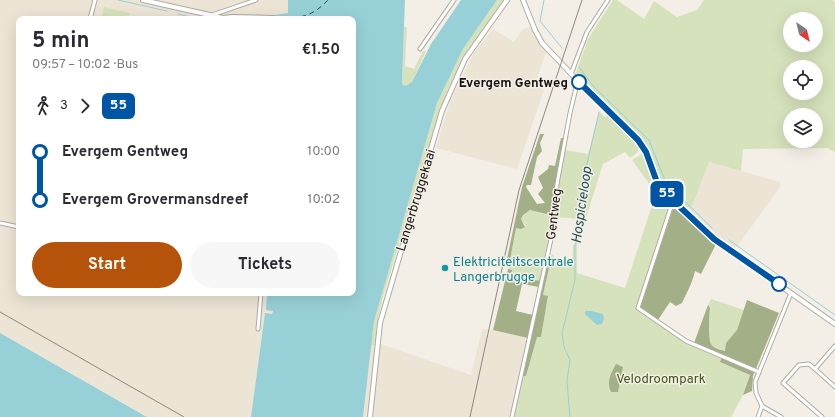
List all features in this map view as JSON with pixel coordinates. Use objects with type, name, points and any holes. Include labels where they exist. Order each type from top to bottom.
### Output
[{"type":"main road","points":[[143,0],[208,16]]},
{"type":"main road","name":"Langerbruggekaai","points":[[370,417],[380,323],[442,111],[465,59],[507,0]]},
{"type":"main road","points":[[523,0],[537,35],[571,74],[638,140],[646,152],[655,180],[673,201],[709,235],[835,324]]},
{"type":"street","points":[[91,16],[95,0]]},
{"type":"street","points":[[208,16],[256,0]]},
{"type":"street","points":[[420,49],[454,0]]},
{"type":"street","points":[[571,74],[587,32],[608,0]]},
{"type":"street","name":"Gentweg","points":[[512,417],[551,239],[557,184],[570,113],[576,88],[580,83]]},
{"type":"street","points":[[673,201],[638,308],[685,340],[759,372]]},
{"type":"street","points":[[0,223],[16,226]]},
{"type":"street","points":[[781,417],[762,406],[755,389],[755,382],[791,293]]},
{"type":"street","points":[[258,329],[261,296]]},
{"type":"street","points":[[815,369],[835,346]]},
{"type":"street","points":[[822,417],[783,384],[791,373],[803,363],[809,364],[835,387]]},
{"type":"street","points":[[758,417],[762,406]]},
{"type":"shaded area","points":[[0,0],[288,0],[288,13],[274,16],[16,16],[16,296],[267,296],[266,309],[273,310],[272,314],[265,314],[251,417],[148,417],[0,333]]},
{"type":"shaded area","points":[[530,27],[546,52],[535,84],[544,90],[517,169],[436,148],[450,101],[475,51],[493,29],[514,42],[523,29]]},
{"type":"shaded area","points":[[709,162],[780,182],[781,186],[735,249],[711,232],[687,210],[693,204]]},
{"type":"shaded area","points":[[482,329],[528,338],[511,417],[363,417],[371,346],[381,344],[471,375]]},
{"type":"green space","points":[[497,0],[504,0],[463,57],[440,110],[383,297],[377,323],[375,345],[371,346],[374,321],[393,251],[437,103],[463,49]]},
{"type":"green space","points":[[613,0],[617,0],[644,19],[654,1],[677,17],[697,10],[704,0],[832,0],[835,2],[835,152],[827,148],[743,149],[741,171],[709,162],[693,204],[687,209],[661,183],[649,150],[641,137],[600,99],[576,73],[588,39]]},
{"type":"green space","points":[[104,7],[130,13],[129,16],[102,16]]},
{"type":"green space","points":[[404,27],[407,27],[405,66],[414,69],[423,51],[426,51],[412,82],[406,87],[402,82]]},
{"type":"green space","name":"Velodroompark","points":[[599,112],[605,117],[607,115],[639,147],[637,153],[630,158],[625,152],[603,164],[577,246],[577,273],[625,288],[656,193],[632,160],[642,154],[658,187],[667,200],[674,206],[640,307],[686,339],[724,355],[720,362],[750,375],[743,395],[731,417],[514,417],[523,376],[526,376],[537,336],[541,336],[548,297],[543,295],[549,268],[546,267],[550,254],[554,255],[552,261],[572,267],[573,245],[575,245],[579,219],[556,217],[559,184],[565,150],[588,154]]},
{"type":"green space","points":[[540,134],[544,134],[540,143],[542,151],[537,157],[531,185],[527,185],[526,187],[537,204],[545,203],[538,194],[543,188],[538,177],[548,169],[549,165],[555,166],[561,138],[564,138],[554,194],[554,209],[550,215],[530,210],[523,215],[521,219],[525,227],[521,229],[516,228],[510,260],[507,259],[522,187]]},
{"type":"green space","points":[[674,206],[716,244],[701,274],[695,271],[682,303],[676,306],[670,302],[658,320],[640,307]]},
{"type":"green space","points":[[554,209],[551,233],[540,281],[511,275],[512,270],[508,269],[509,262],[518,264],[519,262],[510,260],[516,227],[526,226],[521,219],[523,215],[530,210],[547,215]]},
{"type":"green space","points":[[546,267],[549,268],[543,295],[548,296],[541,337],[537,337],[526,376],[523,376]]},
{"type":"green space","points":[[508,269],[512,270],[511,275],[540,281],[539,287],[522,284],[516,311],[533,315],[528,338],[493,330]]},
{"type":"green space","points":[[711,299],[744,310],[737,330],[726,343],[726,351],[714,347],[710,343],[710,308],[708,305]]},
{"type":"green space","points":[[747,300],[779,313],[753,376],[752,391],[743,395],[750,375],[720,362],[723,355],[694,343],[708,305],[710,308],[710,342],[713,347],[725,351],[726,343],[737,330]]},
{"type":"green space","points":[[616,364],[623,367],[618,392],[611,392],[609,381]]},
{"type":"water","points":[[288,0],[405,0],[402,82],[403,85],[406,86],[412,82],[431,44],[461,0],[497,0],[463,49],[437,103],[374,321],[363,417],[251,417],[265,313],[272,314],[273,311],[266,310],[267,296],[356,296],[356,16],[274,16],[288,13]]},
{"type":"water","points":[[585,311],[603,314],[604,318],[602,324],[597,325],[585,314]]},
{"type":"water","points":[[0,333],[147,417],[0,417]]},
{"type":"waterway","points":[[118,0],[167,11]]},
{"type":"waterway","points":[[544,0],[540,21],[562,48]]},
{"type":"waterway","points":[[178,14],[186,16]]},
{"type":"waterway","points":[[579,67],[594,87],[649,140],[666,183],[712,228]]},
{"type":"waterway","name":"Hospicieloop","points":[[570,417],[567,381],[570,360],[564,347],[562,333],[575,280],[575,245],[583,181],[599,112]]},
{"type":"waterway","points":[[729,240],[835,315]]},
{"type":"ferry route","points":[[303,16],[315,11],[328,0]]},
{"type":"railway","points":[[470,417],[519,190],[582,0]]},
{"type":"railway","points":[[0,312],[184,417]]},
{"type":"bus line","name":"55","points":[[579,82],[638,140],[646,152],[655,180],[673,201],[714,239],[779,284]]},
{"type":"place","name":"Evergem Gentweg","points":[[579,82]]},
{"type":"place","name":"Elektriciteitscentrale Langerbrugge","points":[[445,268]]}]
